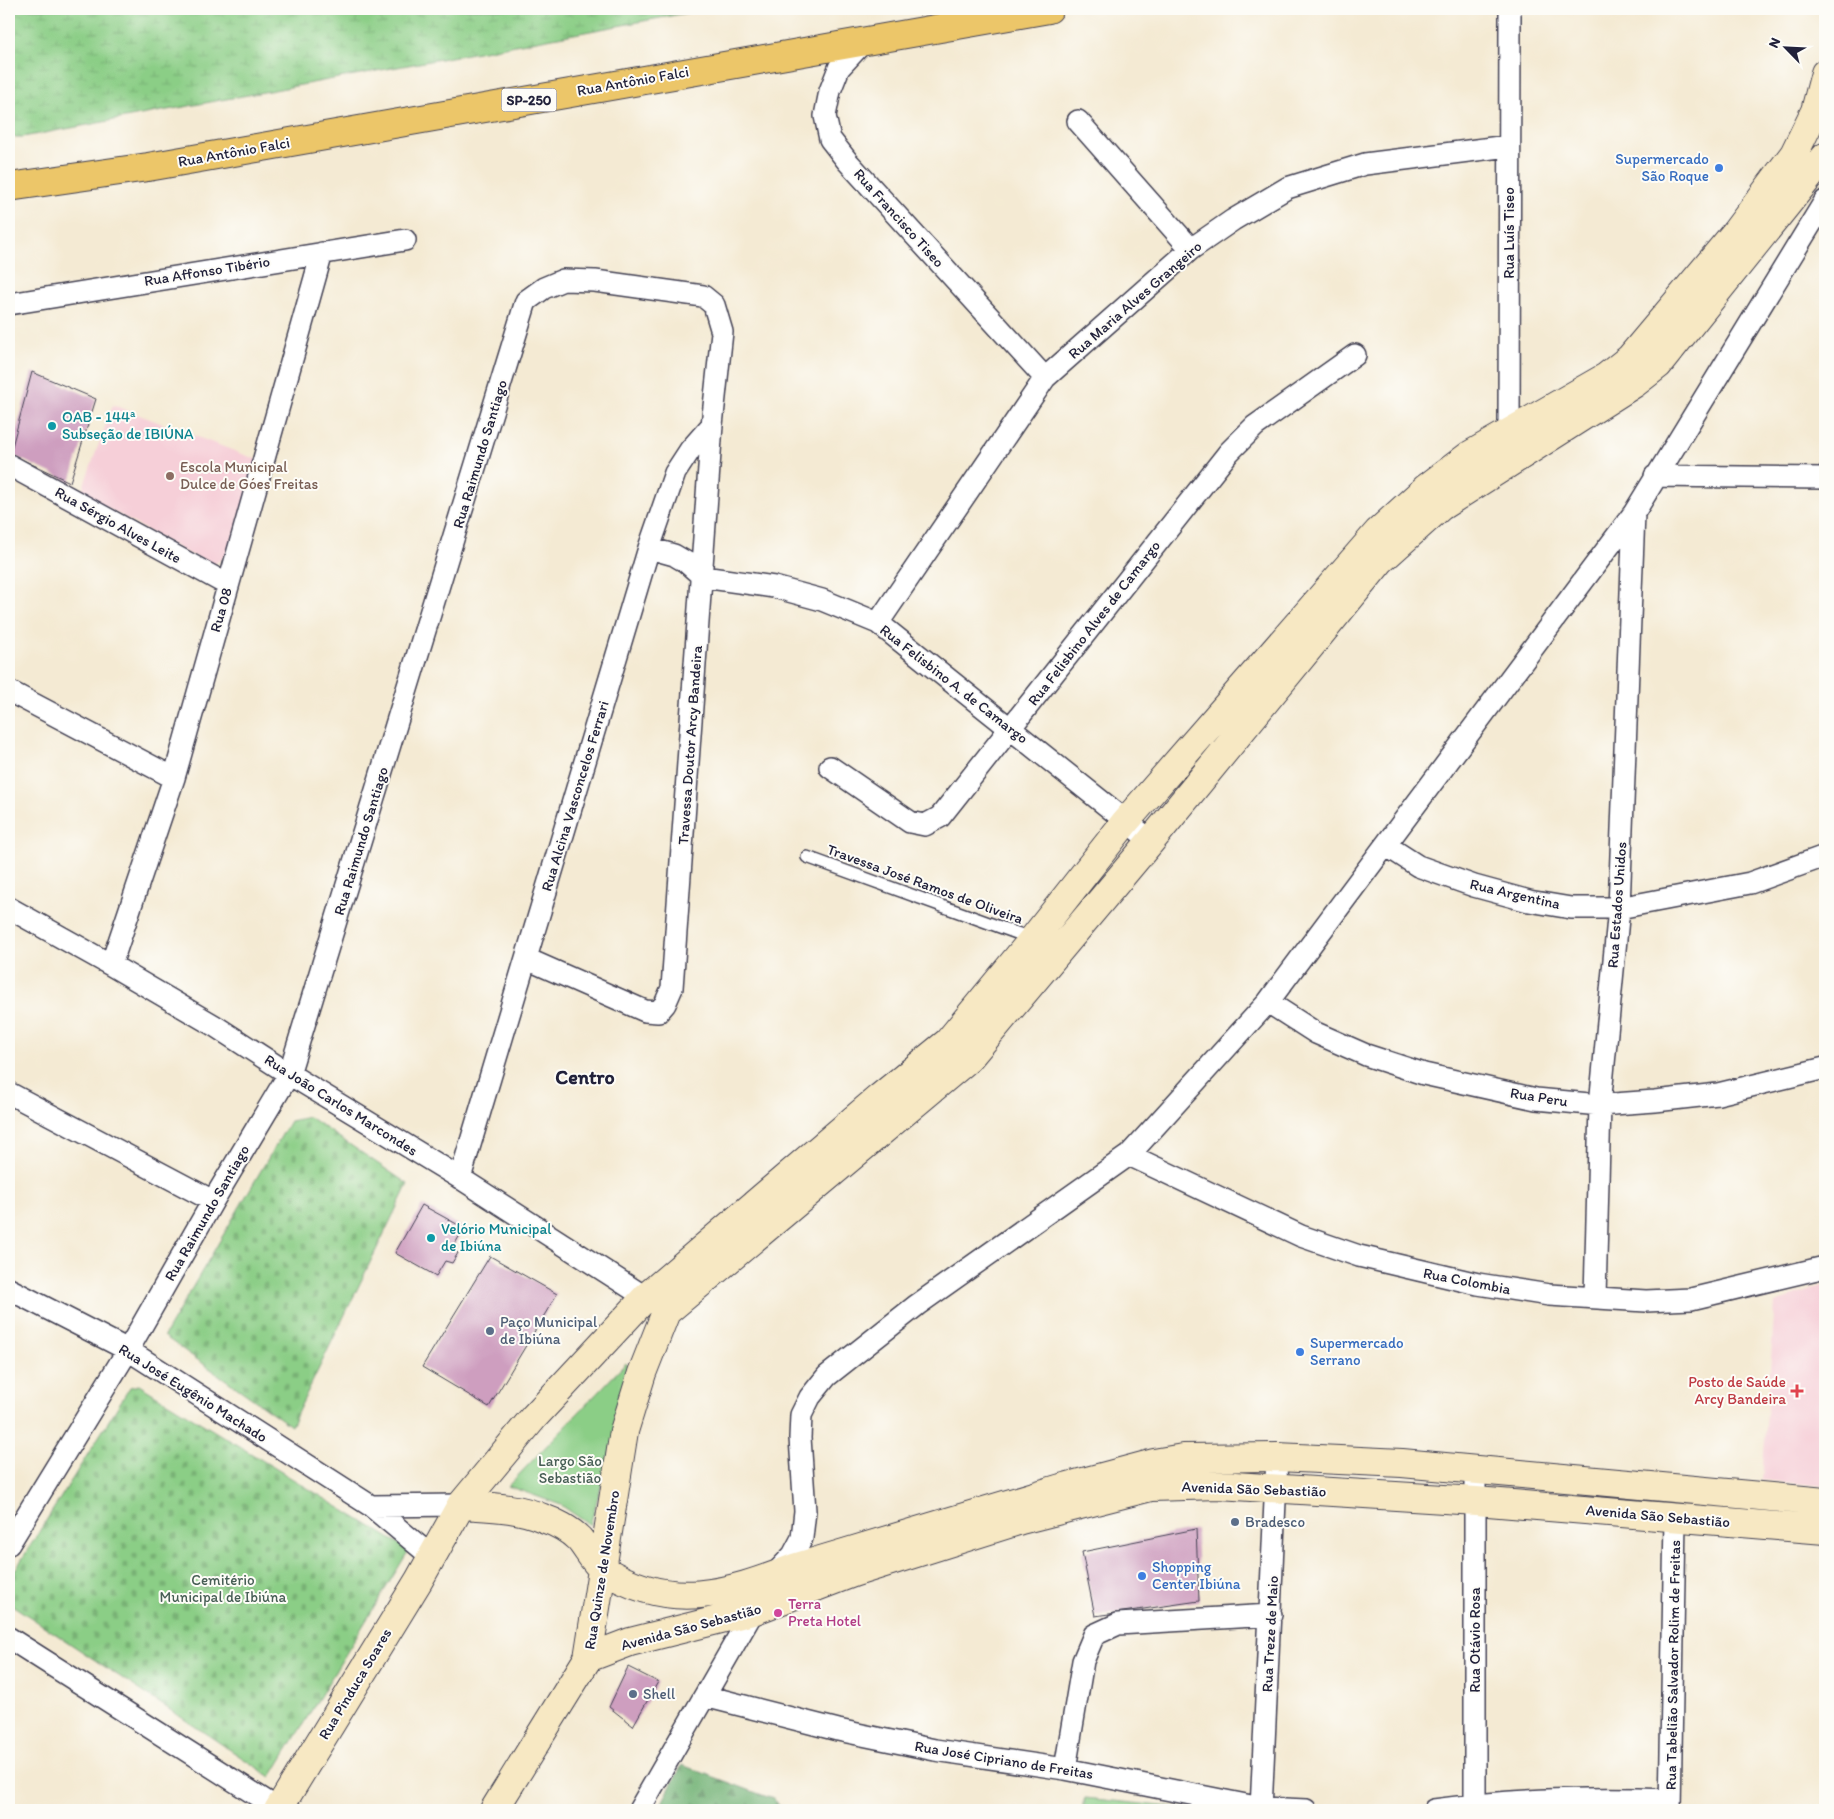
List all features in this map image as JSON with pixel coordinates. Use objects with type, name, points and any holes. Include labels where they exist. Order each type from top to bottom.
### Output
[{"type":"main road","name":"Rua Antônio Falci","points":[[9,187],[148,167],[1049,9]]},
{"type":"main road","points":[[1047,945],[1151,841],[1381,560],[1514,444],[1630,358],[1735,234],[1820,119],[1825,73]]},
{"type":"main road","points":[[1047,945],[1126,821],[1378,532],[1425,489],[1470,455],[1514,444],[1635,383],[1658,365],[1822,172]]},
{"type":"main road","name":"Rua Pinduca Soares","points":[[279,1810],[432,1557],[461,1505],[534,1417],[656,1304],[958,1050],[1047,945]]},
{"type":"main road","name":"Rua Quinze de Novembro","points":[[494,1810],[588,1658],[624,1431],[642,1373],[656,1304]]},
{"type":"main road","name":"Avenida São Sebastião","points":[[601,1568],[629,1582],[658,1592],[684,1596],[717,1594],[752,1585],[774,1576],[1070,1486],[1154,1463],[1184,1458],[1277,1457],[1475,1470],[1825,1502]]},
{"type":"main road","points":[[1184,1458],[1186,1486]]},
{"type":"main road","points":[[1590,1510],[1591,1481]]},
{"type":"main road","name":"Avenida São Sebastião","points":[[588,1658],[630,1642],[754,1611],[853,1572],[1021,1520],[1151,1487],[1219,1485],[1476,1501],[1825,1530]]},
{"type":"main road","points":[[461,1505],[509,1509],[544,1518],[578,1538],[601,1568]]},
{"type":"street","name":"Rua Luís Tiseo","points":[[1510,9],[1508,146],[1514,444]]},
{"type":"street","name":"Rua Francisco Tiseo","points":[[864,41],[839,68],[830,91],[825,116],[830,138],[855,170],[1045,378]]},
{"type":"street","points":[[1078,120],[1191,249]]},
{"type":"street","name":"Rua Maria Alves Grangeiro","points":[[878,624],[1045,378],[1191,249],[1232,220],[1287,188],[1365,164],[1508,146]]},
{"type":"street","points":[[639,1810],[774,1576],[793,1555],[802,1538],[805,1511],[800,1438],[801,1415],[810,1397],[827,1376],[917,1305],[1129,1155],[1268,1002],[1387,846],[1450,757],[1634,513],[1825,201]]},
{"type":"street","name":"Rua Affonso Tibério","points":[[9,304],[405,240]]},
{"type":"street","name":"Rua 08","points":[[112,965],[174,778],[322,253]]},
{"type":"street","name":"Rua Raimundo Santiago","points":[[9,1544],[128,1350],[213,1201],[289,1074],[526,301],[544,288],[563,280],[596,281],[687,292],[703,296],[714,305],[722,332]]},
{"type":"street","name":"Travessa Doutor Arcy Bandeira","points":[[527,959],[644,1011],[658,1012],[665,1004],[672,988],[703,577],[712,425],[722,332]]},
{"type":"street","name":"Rua Felisbino Alves de Camargo","points":[[830,767],[910,822],[925,825],[940,817],[1229,452],[1255,426],[1355,355]]},
{"type":"street","name":"Rua Alcina Vasconcelos Ferrari","points":[[460,1178],[649,548],[676,473],[690,450],[712,425]]},
{"type":"street","name":"Rua Sérgio Alves Leite","points":[[9,465],[228,585]]},
{"type":"street","points":[[1656,476],[1825,478]]},
{"type":"street","name":"Rua Estados Unidos","points":[[1595,1297],[1600,1105],[1619,908],[1634,513]]},
{"type":"street","points":[[649,548],[674,555],[686,562],[703,577]]},
{"type":"street","name":"Rua Felisbino A. de Camargo","points":[[703,577],[774,587],[822,600],[878,624],[1151,841]]},
{"type":"street","points":[[9,691],[174,778]]},
{"type":"street","name":"Rua Argentina","points":[[1387,846],[1418,866],[1474,886],[1529,901],[1571,908],[1619,908],[1750,883],[1825,856]]},
{"type":"street","name":"Rua João Carlos Marcondes","points":[[9,908],[112,965],[215,1026],[289,1074],[460,1178],[656,1304]]},
{"type":"street","name":"Rua Peru","points":[[1268,1002],[1316,1033],[1366,1055],[1424,1074],[1536,1099],[1600,1105],[1718,1094],[1825,1068]]},
{"type":"street","points":[[9,1093],[213,1201]]},
{"type":"street","name":"Rua Colombia","points":[[1129,1155],[1301,1236],[1358,1256],[1478,1284],[1549,1295],[1646,1301],[1691,1299],[1825,1268]]},
{"type":"street","name":"Rua José Eugênio Machado","points":[[9,1289],[128,1350],[371,1506],[432,1557]]},
{"type":"street","name":"Rua Treze de Maio","points":[[1261,1809],[1277,1457]]},
{"type":"street","name":"Rua Otávio Rosa","points":[[1475,1470],[1475,1807]]},
{"type":"street","points":[[371,1506],[461,1505]]},
{"type":"street","name":"Rua Tabelião Salvador Rolim de Freitas","points":[[1670,1805],[1675,1519]]},
{"type":"street","points":[[1065,1769],[1083,1661],[1094,1635],[1118,1624],[1271,1615]]},
{"type":"street","points":[[9,1638],[279,1810]]},
{"type":"street","name":"Rua José Cipriano de Freitas","points":[[705,1696],[848,1732],[935,1750],[1065,1769],[1261,1809],[1306,1810]]},
{"type":"street","points":[[1434,1810],[1586,1797],[1670,1805]]},
{"type":"lane","name":"Travessa José Ramos de Oliveira","points":[[807,857],[1047,945]]},
{"type":"shaded area","name":"Escola Municipal Dulce de Góes Freitas","points":[[113,405],[258,460],[230,549],[222,559],[214,564],[185,552],[81,493]]},
{"type":"shaded area","name":"Posto de Saúde Arcy Bandeira","points":[[1825,1285],[1825,1486],[1762,1480],[1775,1303]]},
{"type":"green space","points":[[9,9],[708,9],[23,137],[9,137]]},
{"type":"green space","points":[[309,1117],[408,1184],[291,1426],[164,1336],[290,1121]]},
{"type":"green space","name":"Largo São Sebastião","points":[[626,1363],[634,1371],[590,1525],[561,1505],[508,1486]]},
{"type":"green space","name":"Cemitério Municipal de Ibiúna","points":[[139,1385],[409,1550],[271,1777],[9,1603],[12,1575],[130,1387]]},
{"type":"green space","points":[[682,1765],[773,1799],[786,1810],[658,1810]]},
{"type":"green space","points":[[1085,1798],[1200,1810],[1083,1810]]},
{"type":"building","name":"OAB - 144ª Subseção de IBIÚNA","points":[[32,372],[96,399],[70,482],[10,454]]},
{"type":"building","name":"Velório Municipal de Ibiúna","points":[[422,1205],[464,1228],[452,1249],[458,1253],[452,1263],[445,1261],[436,1276],[395,1253]]},
{"type":"building","name":"Paço Municipal de Ibiúna","points":[[490,1256],[557,1294],[489,1407],[422,1367]]},
{"type":"building","name":"Shopping Center Ibiúna","points":[[1196,1529],[1199,1601],[1095,1616],[1082,1552]]},
{"type":"building","name":"Shell","points":[[628,1667],[658,1682],[633,1726],[609,1707]]},
{"type":"place","name":"Supermercado São Roque","points":[[1719,168]]},
{"type":"place","name":"OAB - 144ª Subseção de IBIÚNA","points":[[52,426]]},
{"type":"place","name":"Escola Municipal Dulce de Góes Freitas","points":[[170,476]]},
{"type":"place","name":"Velório Municipal de Ibiúna","points":[[431,1238]]},
{"type":"place","name":"Paço Municipal de Ibiúna","points":[[490,1331]]},
{"type":"place","name":"Supermercado Serrano","points":[[1300,1352]]},
{"type":"place","name":"Posto de Saúde Arcy Bandeira","points":[[1797,1391]]},
{"type":"place","name":"Bradesco","points":[[1235,1522]]},
{"type":"place","name":"Shopping Center Ibiúna","points":[[1142,1576]]},
{"type":"place","name":"Terra Preta Hotel","points":[[778,1613]]},
{"type":"place","name":"Shell","points":[[633,1694]]},
{"type":"district","name":"Centro","points":[[585,1077]]}]
